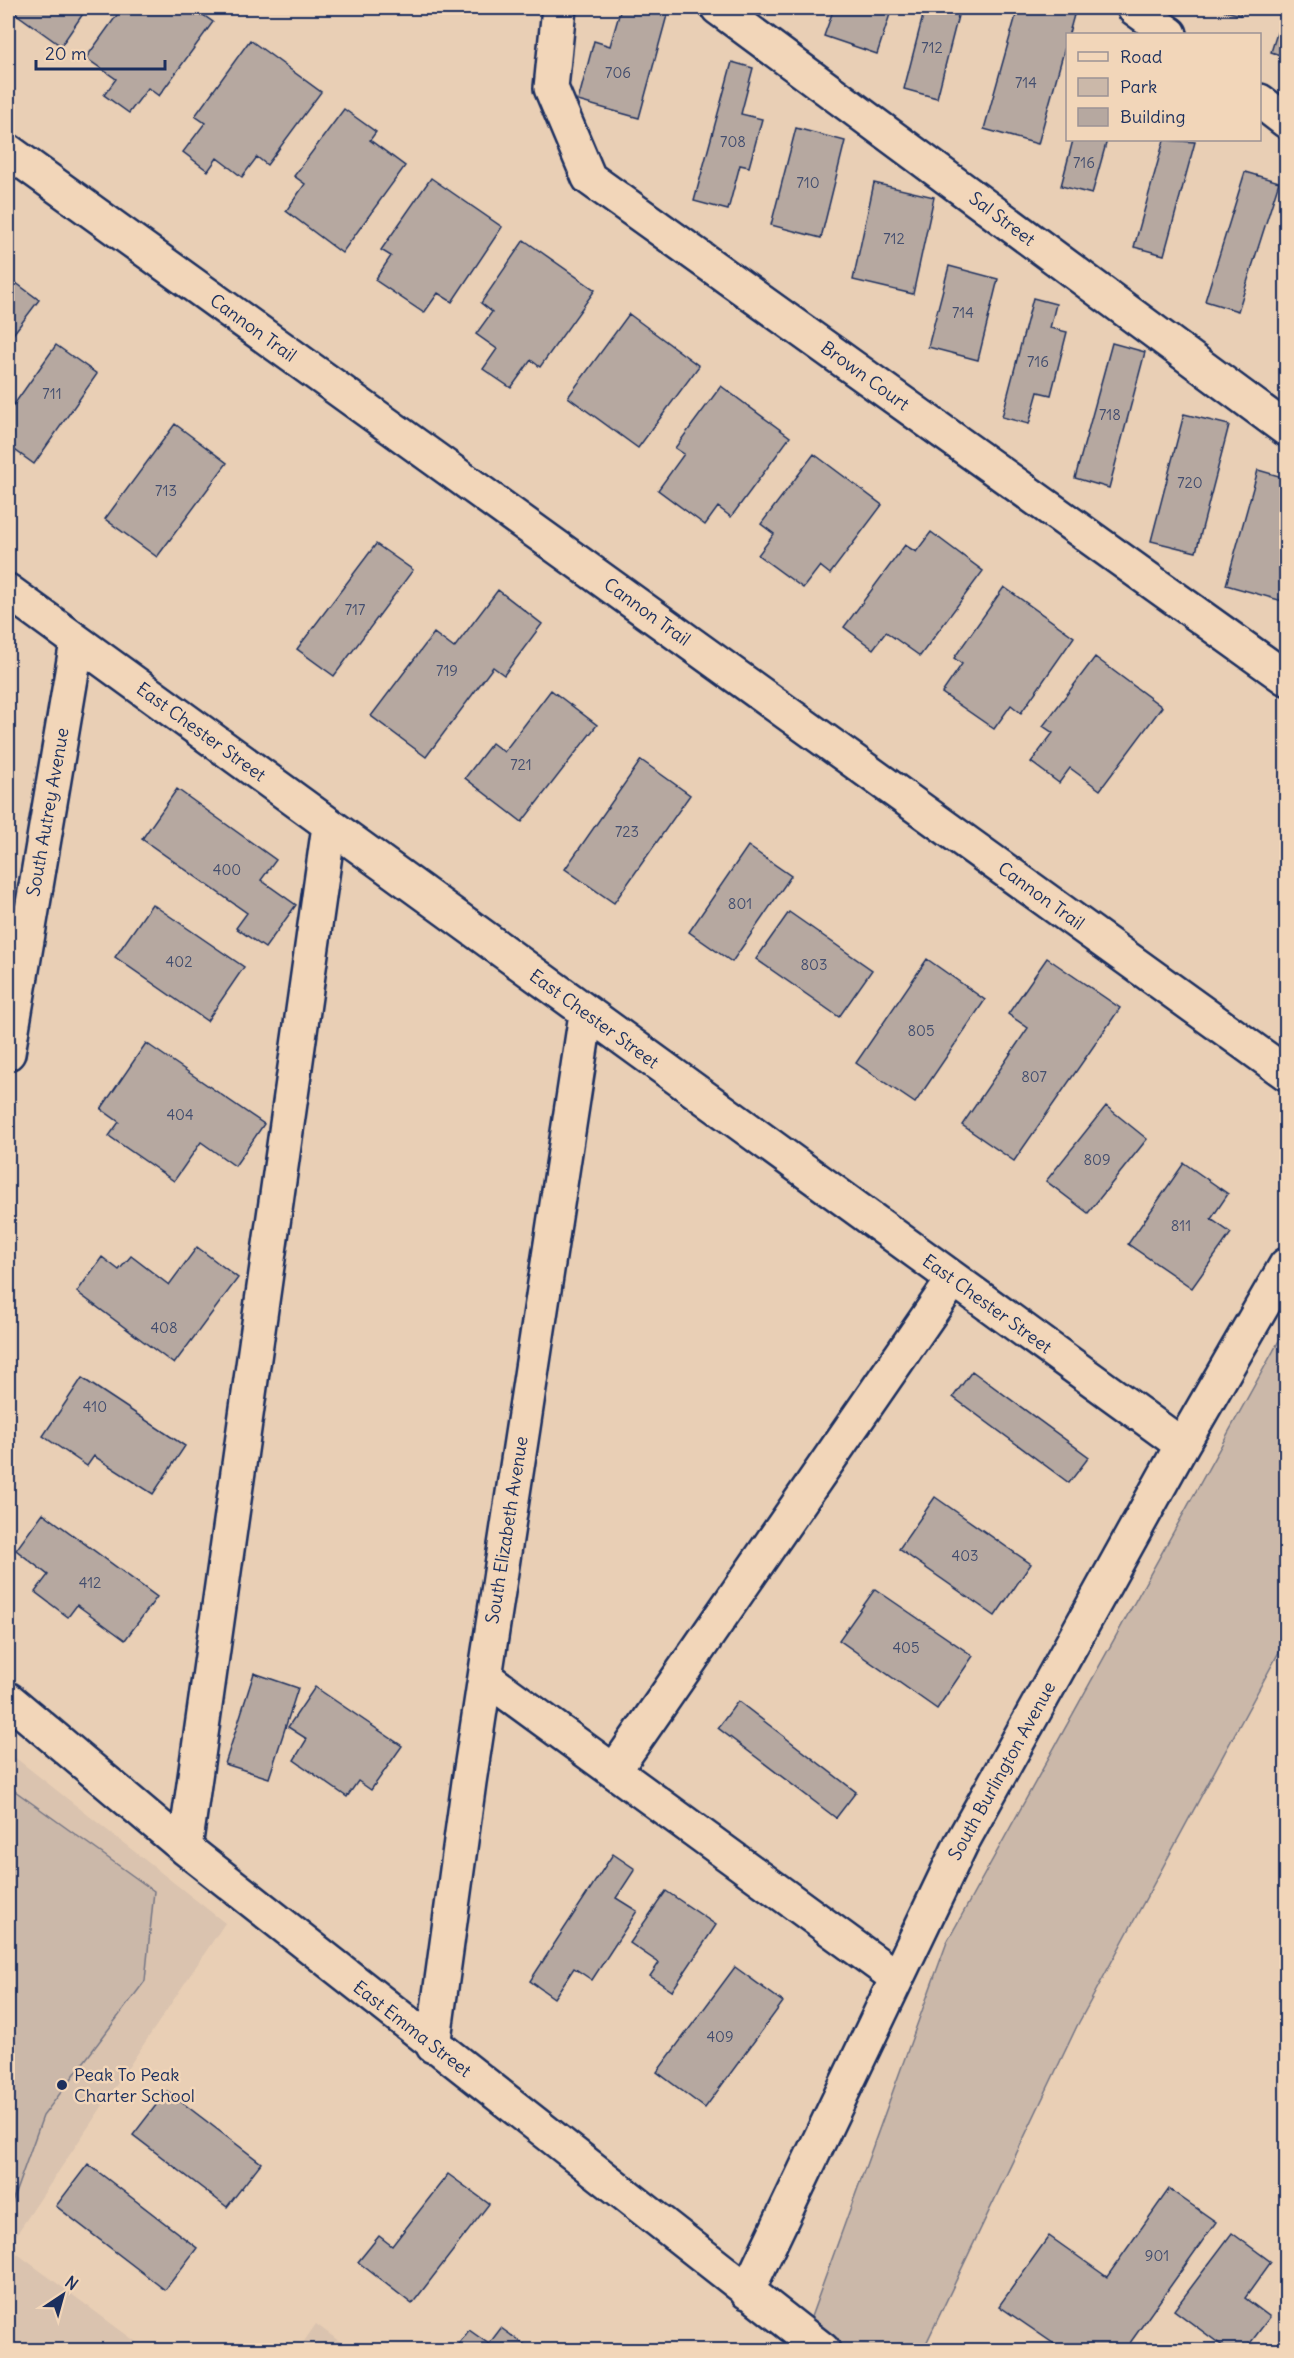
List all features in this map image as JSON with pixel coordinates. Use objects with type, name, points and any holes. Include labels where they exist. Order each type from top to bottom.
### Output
[{"type":"street","name":"Brown Court","points":[[559,8],[551,88],[589,178],[1287,678]]},
{"type":"street","name":"Sal Street","points":[[718,8],[1287,429]]},
{"type":"street","points":[[1134,8],[1169,33]]},
{"type":"street","points":[[1261,102],[1287,121]]},
{"type":"street","name":"Cannon Trail","points":[[8,151],[1287,1073]]},
{"type":"street","name":"East Chester Street","points":[[8,591],[586,1014],[1182,1445]]},
{"type":"street","name":"South Autrey Avenue","points":[[8,1053],[77,642]]},
{"type":"street","points":[[185,1848],[329,825]]},
{"type":"street","name":"South Elizabeth Avenue","points":[[433,2046],[485,1677],[586,1014]]},
{"type":"street","name":"South Burlington Avenue","points":[[747,2292],[961,1844],[1182,1445],[1287,1265]]},
{"type":"street","points":[[614,1771],[953,1280]]},
{"type":"street","points":[[485,1677],[897,1978]]},
{"type":"street","name":"East Emma Street","points":[[8,1699],[185,1848],[433,2046],[823,2350]]},
{"type":"shaded area","name":"Peak To Peak Charter School","points":[[8,1752],[225,1923],[8,2247]]},
{"type":"shaded area","points":[[8,2247],[147,2350],[8,2350]]},
{"type":"shaded area","points":[[316,2324],[351,2350],[298,2350]]},
{"type":"green space","points":[[1286,1328],[1286,1639],[1077,2026],[923,2350],[799,2350],[947,1942]]},
{"type":"green space","points":[[8,1786],[154,1891],[145,1981],[43,2116],[8,2213]]},
{"type":"building","points":[[8,8],[87,8],[61,46]]},
{"type":"building","points":[[122,8],[193,8],[213,22],[159,96],[148,88],[129,113],[104,95],[116,79],[86,58]]},
{"type":"building","points":[[621,8],[669,8],[639,118],[578,101],[594,41],[610,46]]},
{"type":"building","points":[[834,8],[892,8],[877,54],[824,36]]},
{"type":"building","points":[[925,8],[960,8],[937,98],[904,89]]},
{"type":"building","points":[[1018,8],[1048,8],[1074,15],[1069,33],[1066,33],[1066,44],[1038,144],[984,129]]},
{"type":"building","points":[[1214,8],[1242,8],[1240,15]]},
{"type":"building","points":[[1286,8],[1286,57],[1271,52]]},
{"type":"building","points":[[250,40],[321,92],[267,165],[257,157],[242,177],[217,158],[208,171],[183,152],[205,123],[195,116]]},
{"type":"building","points":[[732,62],[753,68],[741,114],[762,119],[749,167],[740,165],[728,210],[694,201]]},
{"type":"building","points":[[344,109],[376,132],[370,140],[405,166],[342,253],[286,211],[305,184],[294,176]]},
{"type":"building","points":[[796,128],[845,141],[821,238],[771,225]]},
{"type":"building","points":[[1073,141],[1107,141],[1092,194],[1061,186]]},
{"type":"building","points":[[1164,141],[1195,142],[1164,255],[1134,247]]},
{"type":"building","points":[[1245,172],[1279,182],[1238,311],[1205,301]]},
{"type":"building","points":[[431,178],[502,227],[452,302],[438,293],[424,313],[375,280],[391,256],[381,250]]},
{"type":"building","points":[[874,183],[934,197],[913,294],[853,280]]},
{"type":"building","points":[[524,240],[595,290],[540,367],[531,360],[511,388],[483,369],[497,349],[476,334],[492,312],[481,303]]},
{"type":"building","points":[[949,266],[998,279],[978,360],[928,347]]},
{"type":"building","points":[[8,277],[39,300],[8,341]]},
{"type":"building","points":[[1033,298],[1056,304],[1050,328],[1067,332],[1051,395],[1038,392],[1029,424],[1002,417]]},
{"type":"building","points":[[629,314],[699,366],[638,448],[568,397]]},
{"type":"building","points":[[1112,343],[1145,352],[1109,488],[1075,478]]},
{"type":"building","points":[[56,345],[97,374],[34,464],[8,445],[8,413]]},
{"type":"building","points":[[721,386],[790,437],[731,517],[718,507],[705,525],[658,490],[684,454],[675,448]]},
{"type":"building","points":[[1184,414],[1229,425],[1196,552],[1151,541]]},
{"type":"building","points":[[175,424],[227,463],[157,557],[105,519]]},
{"type":"building","points":[[814,454],[882,505],[830,574],[820,566],[803,588],[758,555],[774,534],[761,524]]},
{"type":"building","points":[[1258,470],[1286,478],[1286,602],[1226,585]]},
{"type":"building","points":[[931,532],[983,571],[920,656],[886,632],[873,649],[844,627],[905,545],[916,552]]},
{"type":"building","points":[[376,544],[413,570],[334,676],[297,649]]},
{"type":"building","points":[[1004,587],[1074,637],[1021,713],[1011,705],[994,729],[942,693],[962,664],[954,658]]},
{"type":"building","points":[[498,590],[542,624],[504,675],[493,667],[426,757],[371,716],[434,633],[454,648]]},
{"type":"building","points":[[1095,657],[1162,707],[1100,790],[1070,768],[1059,783],[1031,762],[1053,733],[1043,726]]},
{"type":"building","points":[[551,690],[597,725],[522,822],[465,778],[492,743],[504,752]]},
{"type":"building","points":[[641,760],[690,795],[614,903],[565,869]]},
{"type":"building","points":[[177,789],[276,860],[261,880],[296,905],[265,948],[236,928],[247,913],[142,839]]},
{"type":"building","points":[[748,846],[791,876],[732,962],[689,932]]},
{"type":"building","points":[[152,904],[244,967],[207,1021],[115,957]]},
{"type":"building","points":[[789,912],[872,970],[839,1017],[756,959]]},
{"type":"building","points":[[1047,958],[1120,1008],[1014,1161],[962,1125],[1028,1028],[1008,1014]]},
{"type":"building","points":[[927,959],[985,1000],[915,1103],[856,1063]]},
{"type":"building","points":[[146,1043],[264,1124],[235,1166],[201,1142],[174,1181],[109,1136],[119,1122],[101,1109]]},
{"type":"building","points":[[1106,1106],[1147,1139],[1088,1213],[1046,1181]]},
{"type":"building","points":[[1184,1163],[1228,1194],[1211,1219],[1231,1233],[1192,1288],[1128,1244]]},
{"type":"building","points":[[197,1247],[238,1278],[174,1364],[77,1292],[102,1257],[119,1270],[131,1256],[169,1285]]},
{"type":"building","points":[[972,1371],[1089,1457],[1069,1483],[953,1397]]},
{"type":"building","points":[[82,1378],[185,1446],[153,1494],[94,1456],[87,1466],[43,1436]]},
{"type":"building","points":[[935,1497],[1031,1564],[995,1616],[899,1549]]},
{"type":"building","points":[[43,1513],[157,1597],[125,1640],[77,1605],[68,1617],[35,1592],[48,1575],[16,1550]]},
{"type":"building","points":[[875,1589],[973,1656],[937,1709],[839,1640]]},
{"type":"building","points":[[254,1673],[298,1688],[269,1778],[225,1764]]},
{"type":"building","points":[[315,1687],[402,1746],[371,1790],[358,1781],[347,1797],[294,1760],[307,1739],[288,1727]]},
{"type":"building","points":[[738,1701],[856,1792],[836,1818],[718,1728]]},
{"type":"building","points":[[613,1854],[635,1869],[616,1898],[637,1911],[592,1980],[574,1968],[554,1998],[530,1981]]},
{"type":"building","points":[[666,1891],[716,1925],[672,1991],[650,1976],[659,1963],[630,1943]]},
{"type":"building","points":[[735,1967],[783,2002],[705,2108],[657,2072]]},
{"type":"building","points":[[167,2091],[261,2163],[227,2207],[133,2135]]},
{"type":"building","points":[[88,2164],[197,2248],[165,2290],[56,2206]]},
{"type":"building","points":[[448,2174],[489,2204],[412,2304],[358,2262],[379,2236],[392,2246]]},
{"type":"building","points":[[1169,2189],[1216,2222],[1125,2350],[1110,2348],[1063,2350],[999,2306],[1049,2236],[1107,2277]]},
{"type":"building","points":[[1232,2233],[1271,2262],[1245,2298],[1270,2317],[1245,2350],[1228,2350],[1174,2310]]},
{"type":"building","points":[[501,2328],[532,2350],[454,2350],[469,2330],[489,2344]]},
{"type":"place","name":"Peak To Peak Charter School","points":[[62,2085]]}]
